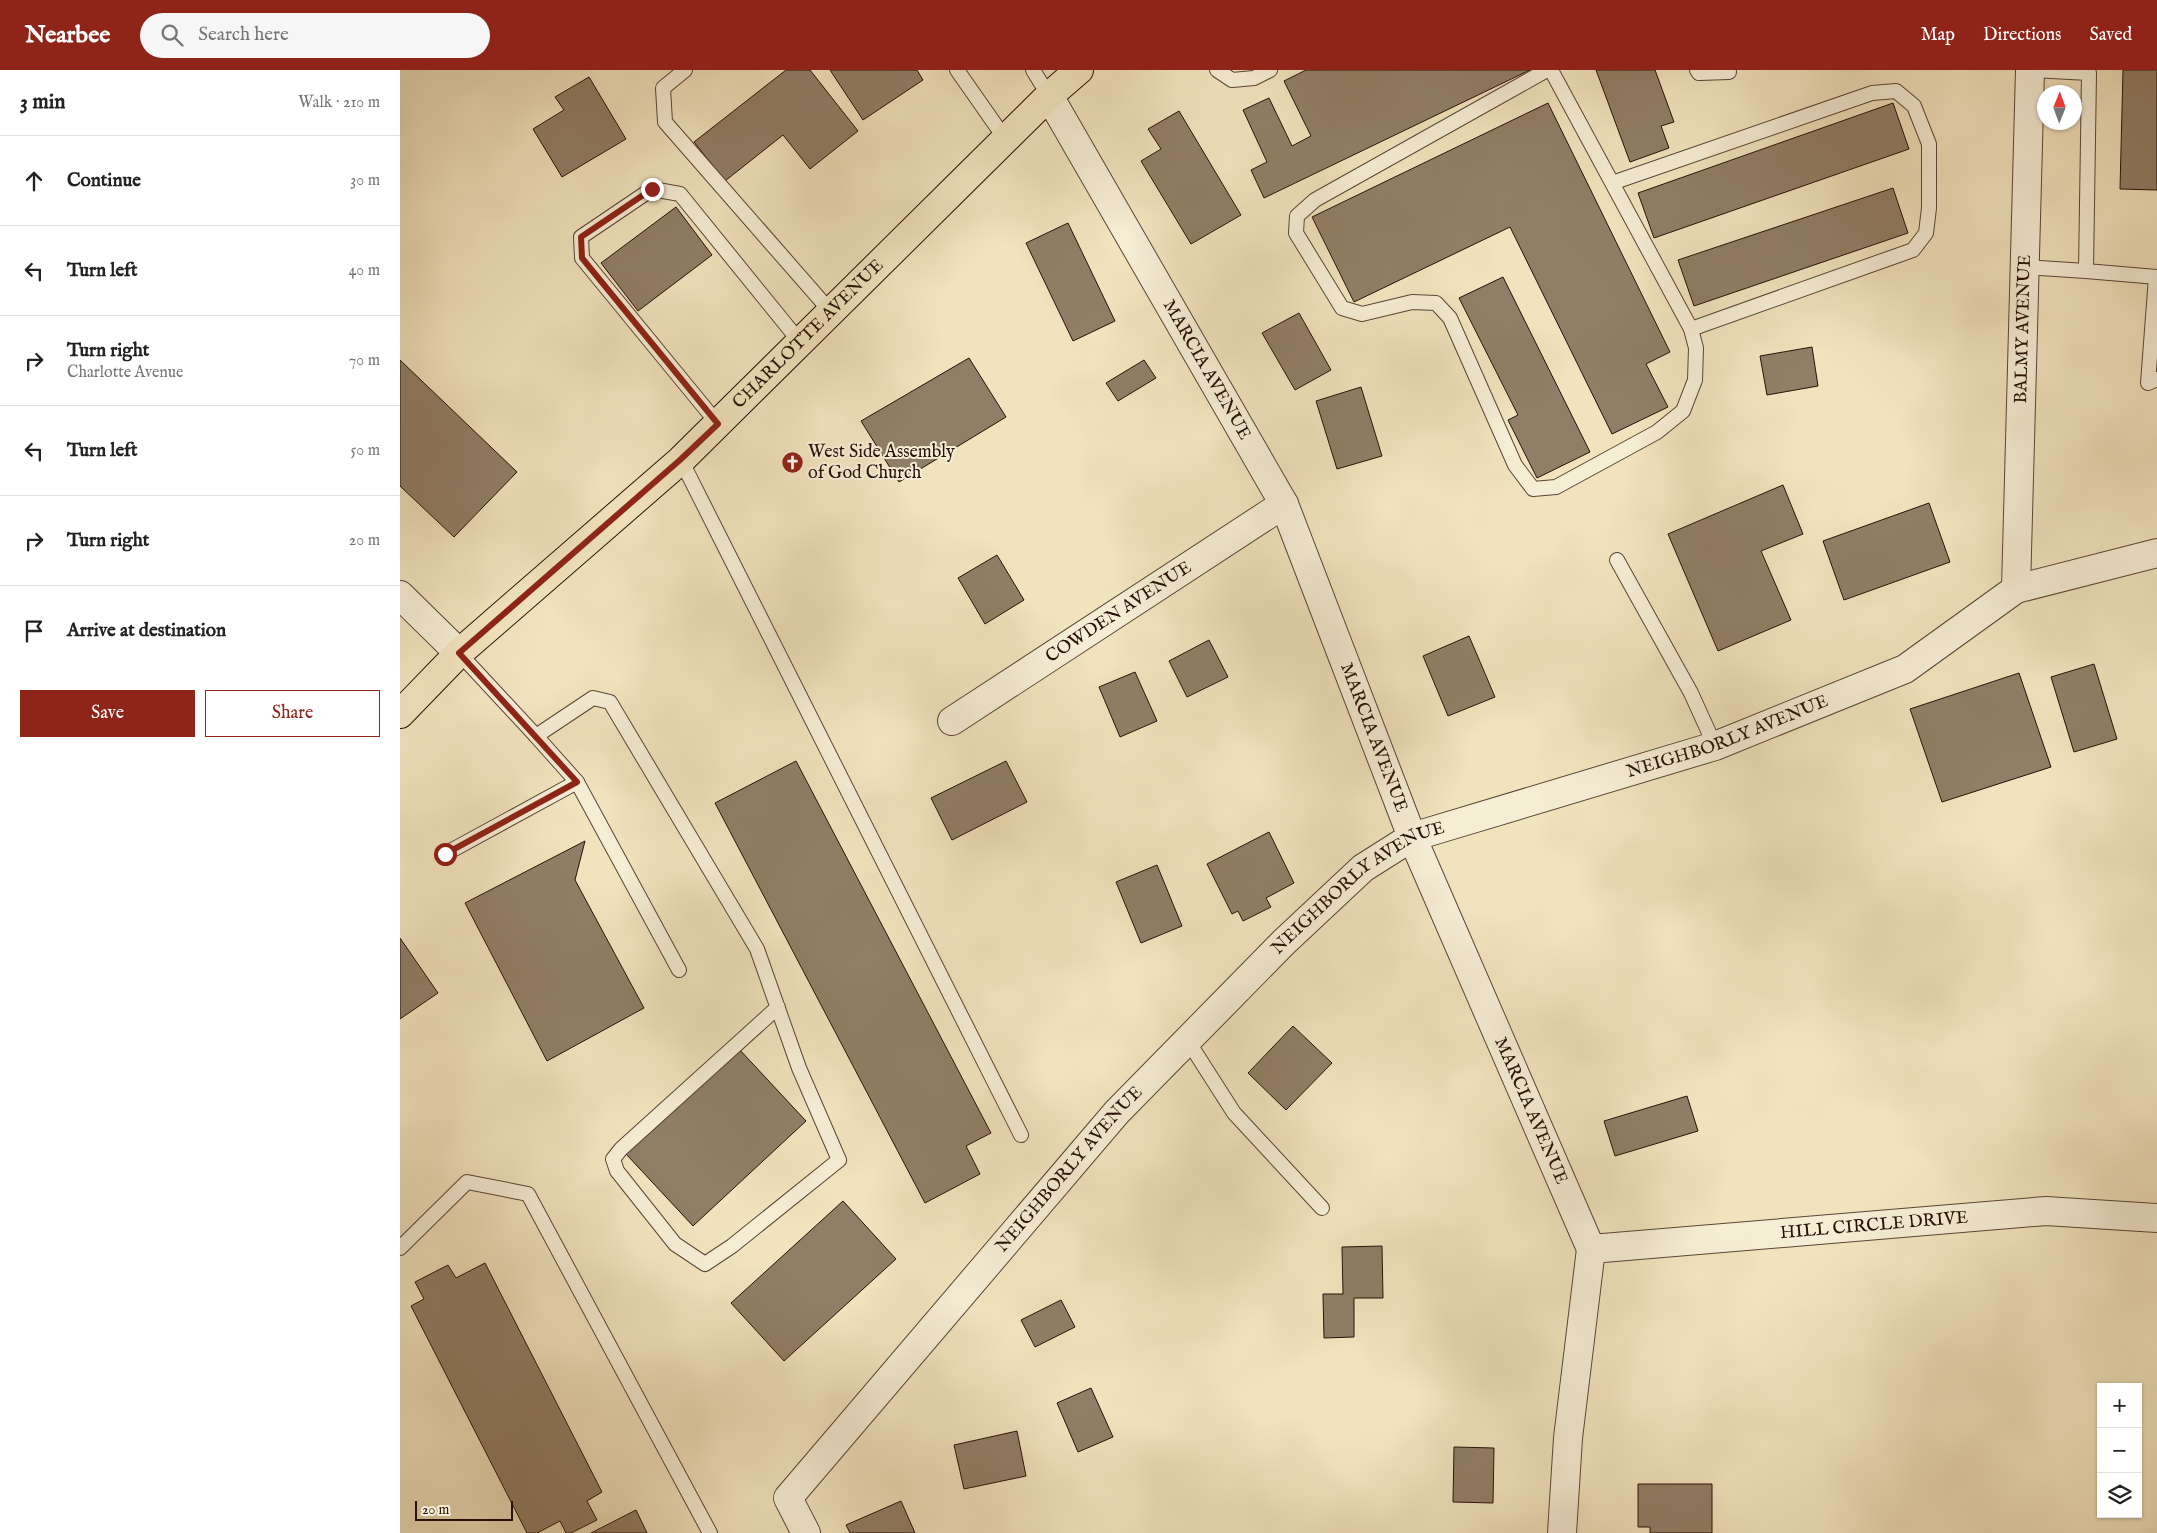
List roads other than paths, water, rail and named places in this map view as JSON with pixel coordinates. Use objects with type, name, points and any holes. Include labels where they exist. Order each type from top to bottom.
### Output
[{"type":"main road","name":"CHARLOTTE AVENUE","points":[[400,714],[459,653],[680,460],[718,424],[1049,96],[1079,70]]},
{"type":"street","name":"BALMY AVENUE","points":[[2016,589],[2030,70]]},
{"type":"street","name":"MARCIA AVENUE","points":[[1049,96],[1284,504],[1412,837],[1591,1249]]},
{"type":"street","name":"COWDEN AVENUE","points":[[952,722],[1284,504]]},
{"type":"street","name":"NEIGHBORLY AVENUE","points":[[806,1533],[788,1498],[1117,1112],[1284,942],[1363,868],[1412,837],[1715,746],[1905,669],[2016,589],[2157,553]]},
{"type":"street","points":[[400,595],[459,653]]},
{"type":"street","name":"HILL CIRCLE DRIVE","points":[[1591,1249],[2046,1212],[2157,1218]]},
{"type":"street","points":[[1562,1533],[1568,1438],[1591,1249]]},
{"type":"lane","points":[[685,70],[663,88],[664,122],[831,312]]},
{"type":"lane","points":[[957,70],[1006,140]]},
{"type":"lane","points":[[1033,70],[1049,96]]},
{"type":"lane","points":[[1217,70],[1232,80],[1254,78],[1270,70]]},
{"type":"lane","points":[[1549,70],[1691,329],[1696,348],[1695,380],[1683,411],[1657,432],[1556,487],[1533,488],[1515,465],[1450,318],[1436,303],[1412,302],[1362,314],[1342,308],[1296,233],[1297,216],[1314,200],[1549,70]]},
{"type":"lane","points":[[1697,70],[1699,73],[1729,72]]},
{"type":"lane","points":[[2030,70],[2089,73],[2086,271]]},
{"type":"lane","points":[[1612,183],[1872,93],[1896,91],[1914,106],[1929,144],[1929,208],[1926,233],[1913,250],[1691,329]]},
{"type":"lane","points":[[718,424],[582,258],[581,237],[652,189],[680,194],[800,342]]},
{"type":"lane","points":[[2025,267],[2156,277],[2148,383],[2157,380]]},
{"type":"lane","points":[[680,460],[1021,1135]]},
{"type":"lane","points":[[1617,560],[1690,693],[1715,746]]},
{"type":"lane","points":[[459,653],[577,782],[679,970]]},
{"type":"lane","points":[[536,736],[593,698],[610,702],[757,949],[778,1007],[799,1068],[839,1160],[732,1246],[706,1264],[675,1244],[617,1171],[613,1160],[621,1149],[778,1007]]},
{"type":"lane","points":[[445,854],[577,782]]},
{"type":"lane","points":[[1188,1041],[1234,1112],[1322,1208]]},
{"type":"lane","points":[[400,1248],[467,1182],[528,1194],[710,1533]]},
{"type":"place","name":"West Side Assembly of God Church","points":[[792,462]]}]
